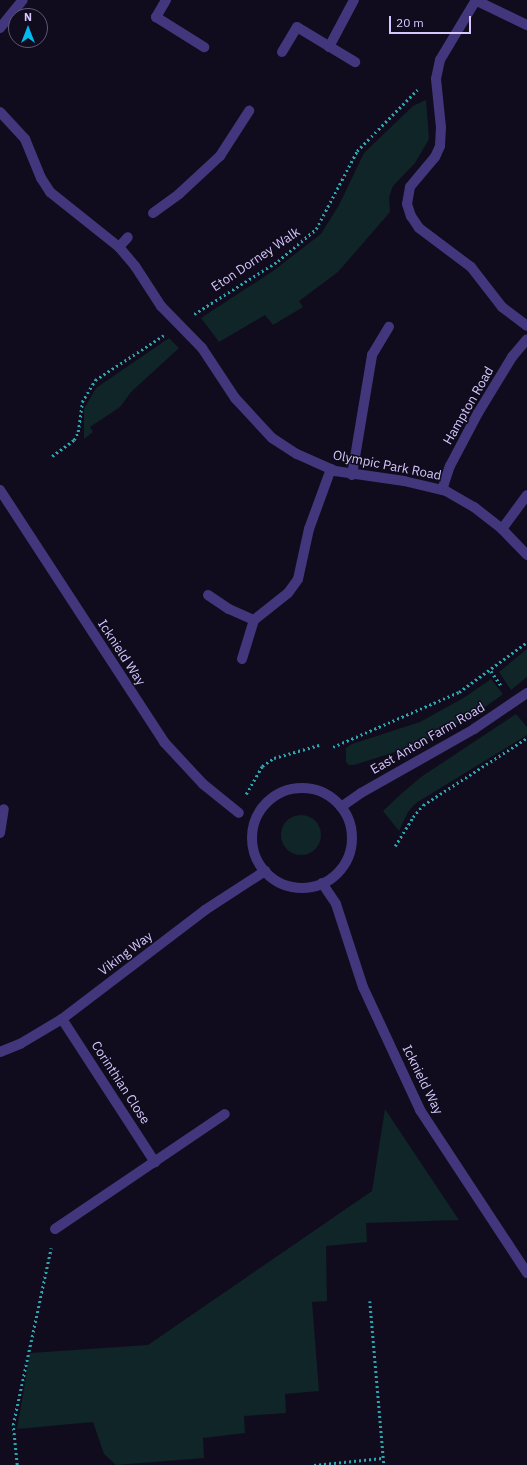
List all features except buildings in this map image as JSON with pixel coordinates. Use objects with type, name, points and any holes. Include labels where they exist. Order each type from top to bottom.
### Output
[{"type":"street","points":[[0,28],[24,0]]},
{"type":"street","points":[[166,0],[156,17],[204,47]]},
{"type":"street","points":[[329,47],[354,0]]},
{"type":"street","points":[[527,25],[475,0],[440,60],[436,79],[441,122],[440,146],[430,164],[410,188],[407,204],[411,216],[420,228],[471,267],[502,307],[527,326]]},
{"type":"street","points":[[282,52],[297,27],[355,62]]},
{"type":"street","points":[[153,212],[184,190],[220,156],[249,111]]},
{"type":"street","name":"Olympic Park Road","points":[[0,112],[25,139],[41,178],[50,192],[119,247],[135,266],[160,306],[202,348],[236,398],[262,428],[297,454],[331,469],[352,475],[404,481],[442,490],[469,504],[502,529],[527,555]]},
{"type":"street","points":[[119,247],[128,237]]},
{"type":"street","points":[[352,475],[372,355],[389,327]]},
{"type":"street","name":"Hampton Road","points":[[442,490],[450,466],[478,413],[512,357],[527,340]]},
{"type":"street","points":[[242,659],[254,620],[288,593],[298,579],[309,529],[331,469]]},
{"type":"street","name":"Icknield Way","points":[[0,490],[164,742],[203,784],[239,813]]},
{"type":"street","points":[[502,529],[527,495]]},
{"type":"street","points":[[208,595],[229,609],[254,620]]},
{"type":"street","name":"East Anton Farm Road","points":[[341,807],[360,793],[474,729],[527,693]]},
{"type":"street","points":[[308,788],[326,794],[341,807],[351,828],[350,850],[340,870],[322,883],[312,886],[291,886],[281,883],[265,871],[254,853],[252,833],[256,816],[269,800],[288,790],[308,788]]},
{"type":"street","points":[[0,833],[4,809]]},
{"type":"street","name":"Viking Way","points":[[0,1052],[20,1044],[62,1019],[205,910],[265,871]]},
{"type":"street","name":"Icknield Way","points":[[322,883],[336,904],[363,987],[420,1110],[527,1273]]},
{"type":"street","name":"Corinthian Close","points":[[62,1019],[155,1162]]},
{"type":"street","points":[[55,1229],[226,1114]]},
{"type":"path","name":"Eton Dorney Walk","points":[[52,456],[74,440],[78,432],[82,402],[95,380],[278,261],[316,229],[357,151],[412,98],[419,86]]},
{"type":"path","points":[[333,747],[459,692],[527,642]]},
{"type":"path","points":[[395,846],[413,817],[423,805],[527,738]]},
{"type":"path","points":[[239,813],[248,788],[262,766],[274,758],[319,745]]},
{"type":"path","points":[[17,1465],[13,1425],[55,1229]]},
{"type":"path","points":[[370,1301],[384,1465]]},
{"type":"path","points":[[314,1465],[383,1458]]},
{"type":"green space","points":[[426,100],[429,139],[415,163],[393,186],[389,197],[390,212],[338,272],[299,301],[303,307],[273,325],[265,315],[219,342],[201,318],[273,271],[321,234],[339,205],[364,153],[413,106]]},
{"type":"green space","points":[[169,338],[179,348],[131,392],[120,407],[90,427],[93,432],[84,439],[84,409],[96,388]]},
{"type":"green space","points":[[527,649],[527,677],[511,690],[499,672]]},
{"type":"green space","points":[[491,679],[503,694],[477,713],[426,740],[392,753],[354,765],[349,765],[346,762],[346,748],[352,744],[420,722],[465,697]]},
{"type":"green space","points":[[516,714],[527,727],[527,735],[416,803],[408,812],[399,831],[383,811],[421,777]]},
{"type":"green space","points":[[301,815],[309,817],[315,821],[319,827],[321,835],[319,843],[315,849],[309,853],[301,855],[293,853],[287,849],[283,843],[281,835],[283,827],[287,821],[293,817]]},
{"type":"green space","points":[[385,1109],[459,1220],[366,1223],[367,1242],[326,1246],[327,1301],[312,1302],[319,1391],[285,1394],[286,1413],[244,1416],[245,1433],[203,1438],[204,1458],[116,1465],[104,1454],[93,1422],[17,1429],[30,1353],[148,1345],[372,1191]]}]
